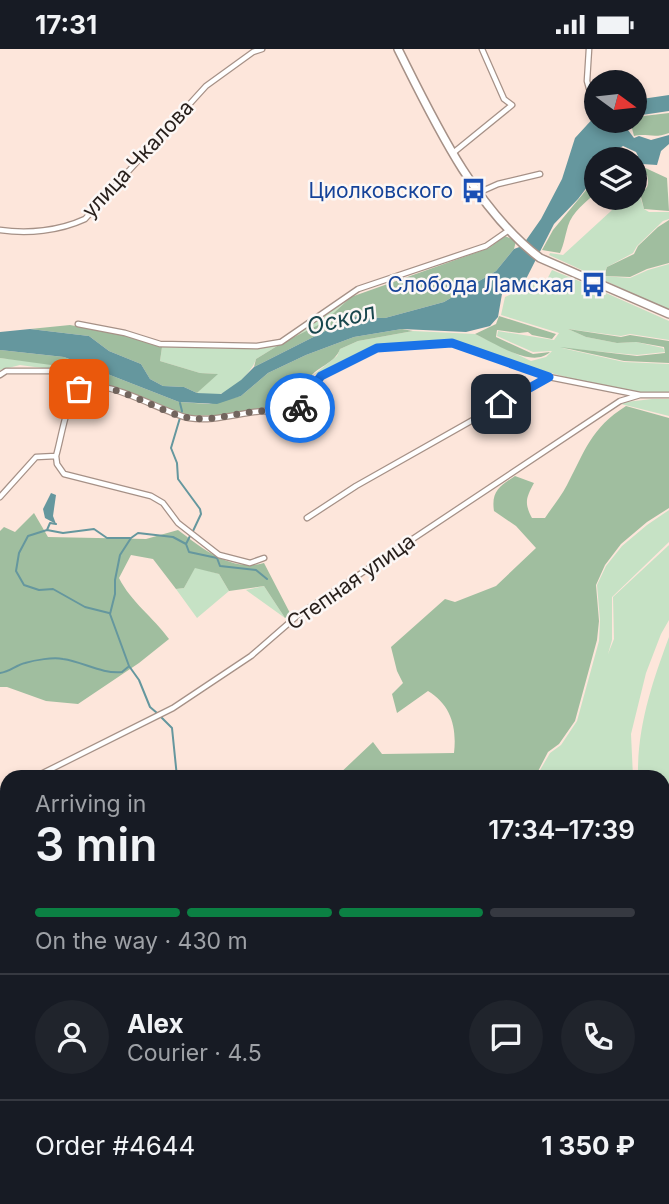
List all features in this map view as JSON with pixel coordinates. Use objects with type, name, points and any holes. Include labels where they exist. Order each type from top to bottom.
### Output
[{"type":"main road","points":[[398,49],[453,153],[480,193],[522,244],[540,258],[669,314]]},
{"type":"street","name":"улица Чкалова","points":[[0,230],[23,233],[72,225],[85,219],[206,86],[253,52],[262,49]]},
{"type":"street","points":[[453,153],[512,105],[504,99],[482,49]]},
{"type":"street","points":[[588,70],[589,49]]},
{"type":"street","points":[[480,193],[498,184],[540,174]]},
{"type":"street","points":[[78,324],[125,333],[160,344],[257,346],[281,342],[358,289],[486,246],[510,230]]},
{"type":"street","points":[[264,558],[250,562],[219,555],[178,523],[163,503],[151,496],[64,474],[57,464],[56,456],[72,398],[79,389],[98,386],[136,397],[178,416],[207,419],[262,411],[290,412],[300,409],[303,400],[321,376],[377,348],[452,343],[549,377],[640,395]]},
{"type":"street","points":[[0,375],[6,371],[55,370],[79,389]]},
{"type":"street","points":[[307,518],[356,486],[549,377]]},
{"type":"street","name":"Степная улица","points":[[48,770],[163,714],[251,656],[297,616],[620,401],[640,395],[669,395]]},
{"type":"street","points":[[0,497],[36,457],[56,456]]},
{"type":"green space","points":[[669,113],[669,133],[659,136],[634,136],[633,133],[648,133],[648,115]]},
{"type":"green space","points":[[647,169],[667,178],[669,211],[647,209]]},
{"type":"green space","points":[[584,193],[584,203],[568,226],[560,253],[542,250],[553,230]]},
{"type":"green space","points":[[611,211],[669,212],[669,219],[663,221],[633,253],[607,267],[603,276],[630,278],[669,264],[669,310],[549,255],[563,255]]},
{"type":"green space","points":[[669,220],[669,263],[630,277],[604,276],[607,267],[634,254],[638,246]]},
{"type":"green space","points":[[505,236],[516,241],[514,249],[496,271],[444,302],[385,318],[353,317],[254,367],[256,359],[324,322],[351,297],[489,248]]},
{"type":"green space","points":[[552,270],[584,283],[585,289],[597,297],[603,297],[606,293],[669,321],[669,340],[568,329],[586,337],[617,343],[636,342],[663,348],[665,352],[637,355],[562,348],[624,362],[669,364],[669,392],[640,392],[581,381],[447,339],[372,347],[312,376],[337,356],[340,349],[358,341],[413,331],[475,334],[531,361],[546,357],[552,351],[533,352],[497,336],[498,331],[554,340],[559,333],[501,315],[505,297],[524,288],[529,280],[531,283],[544,285]]},
{"type":"green space","points":[[351,297],[324,322],[282,343]]},
{"type":"green space","points":[[499,316],[556,334],[552,339],[528,332],[497,330],[496,337],[533,354],[550,352],[534,358],[524,356],[475,334],[496,324]]},
{"type":"green space","points":[[70,325],[123,335],[162,347],[160,361],[200,373],[218,374],[197,393],[184,387],[163,386],[150,379],[141,364],[109,351],[89,336],[30,329]]},
{"type":"green space","points":[[402,329],[413,331],[358,341],[340,349],[334,358],[311,376],[298,403],[291,410],[262,408],[229,415],[187,416],[135,394],[89,381],[90,376],[74,369],[0,358],[0,350],[64,357],[179,402],[209,404],[241,396],[268,373],[306,355],[354,337]]},
{"type":"green space","points":[[568,329],[669,341],[669,363],[624,361],[560,347],[637,356],[665,353],[664,347],[636,342],[617,343],[586,337]]},
{"type":"green space","points":[[282,343],[256,359],[251,369],[236,385],[217,395],[197,393],[217,374],[200,373],[160,361],[162,347],[245,349]]},
{"type":"green space","points":[[0,358],[57,366],[90,377],[89,381],[78,386],[57,370],[20,365],[0,370]]},
{"type":"green space","points":[[669,399],[669,416],[621,404],[626,402]]},
{"type":"green space","points":[[626,406],[669,418],[669,508],[621,544],[605,565],[596,585],[599,621],[597,640],[575,721],[559,744],[548,752],[539,770],[343,770],[373,742],[382,754],[454,753],[451,717],[442,703],[428,691],[397,713],[392,694],[403,683],[391,647],[445,599],[455,602],[496,586],[536,548],[516,526],[494,511],[495,494],[515,476],[534,483],[528,497],[528,508],[532,518],[545,518],[565,489],[584,451],[614,414]]},
{"type":"green space","points":[[669,510],[669,542],[612,597],[612,640],[608,654],[614,639],[613,597],[669,545],[669,620],[646,673],[631,734],[633,770],[540,770],[550,753],[561,745],[577,721],[599,641],[597,585],[606,566],[622,546]]},
{"type":"green space","points":[[34,513],[48,537],[146,539],[178,530],[207,551],[229,562],[252,565],[264,563],[291,615],[285,618],[264,586],[229,591],[219,574],[195,568],[184,588],[176,589],[153,559],[131,555],[119,578],[130,595],[169,639],[78,704],[46,701],[0,687],[0,531],[4,527],[15,532]]},
{"type":"green space","points":[[195,567],[219,574],[229,591],[197,618],[176,589],[184,588]]},
{"type":"green space","points":[[264,586],[285,618],[246,590]]},
{"type":"green space","points":[[669,637],[669,770],[638,770],[640,741],[651,688]]},
{"type":"water","points":[[669,95],[669,111],[648,114],[648,98]]},
{"type":"water","points":[[584,128],[584,133],[630,133],[634,138],[639,136],[651,140],[669,135],[669,144],[661,151],[657,165],[647,164],[647,147],[584,147],[584,191],[554,224],[524,283],[502,294],[498,317],[490,326],[466,332],[402,329],[354,337],[268,373],[241,396],[217,404],[179,402],[64,357],[0,350],[0,332],[30,329],[89,336],[109,351],[141,364],[150,379],[163,386],[184,387],[197,393],[221,394],[254,367],[353,317],[385,318],[444,302],[496,271],[514,249],[522,246],[541,219],[562,179],[575,138]]},
{"type":"water","points":[[51,493],[56,495],[53,516],[56,524],[45,518],[43,509]]},
{"type":"waterway","points":[[180,403],[182,411],[171,448],[177,463],[178,479],[200,509],[201,514],[193,531]]},
{"type":"waterway","points":[[56,524],[50,523],[47,530],[63,533],[94,529],[107,538],[130,538]]},
{"type":"waterway","points":[[47,530],[28,536],[19,553],[16,571],[24,585],[39,590],[53,589],[85,607],[109,613]]},
{"type":"waterway","points":[[157,713],[150,707],[139,680],[129,666],[110,614],[115,580],[120,555],[131,538],[138,533],[173,537],[186,544]]},
{"type":"waterway","points":[[190,536],[186,544],[189,552],[217,558],[220,566],[256,570],[267,579]]},
{"type":"waterway","points":[[0,673],[29,662],[54,658],[114,672],[122,672],[128,667]]},
{"type":"waterway","points":[[161,717],[172,728],[176,770]]},
{"type":"way so far","points":[[79,389],[98,386],[136,397],[188,418],[231,417],[262,411],[290,412],[300,408]]},
{"type":"place","name":"Циолковского","points":[[473,191]]},
{"type":"place","name":"Слобода Ламская","points":[[594,285]]},
{"type":"route","points":[[300,408],[321,376],[377,348],[452,343],[549,377],[501,404]]},
{"type":"water label","name":"Оскол","points":[[341,319]]}]
